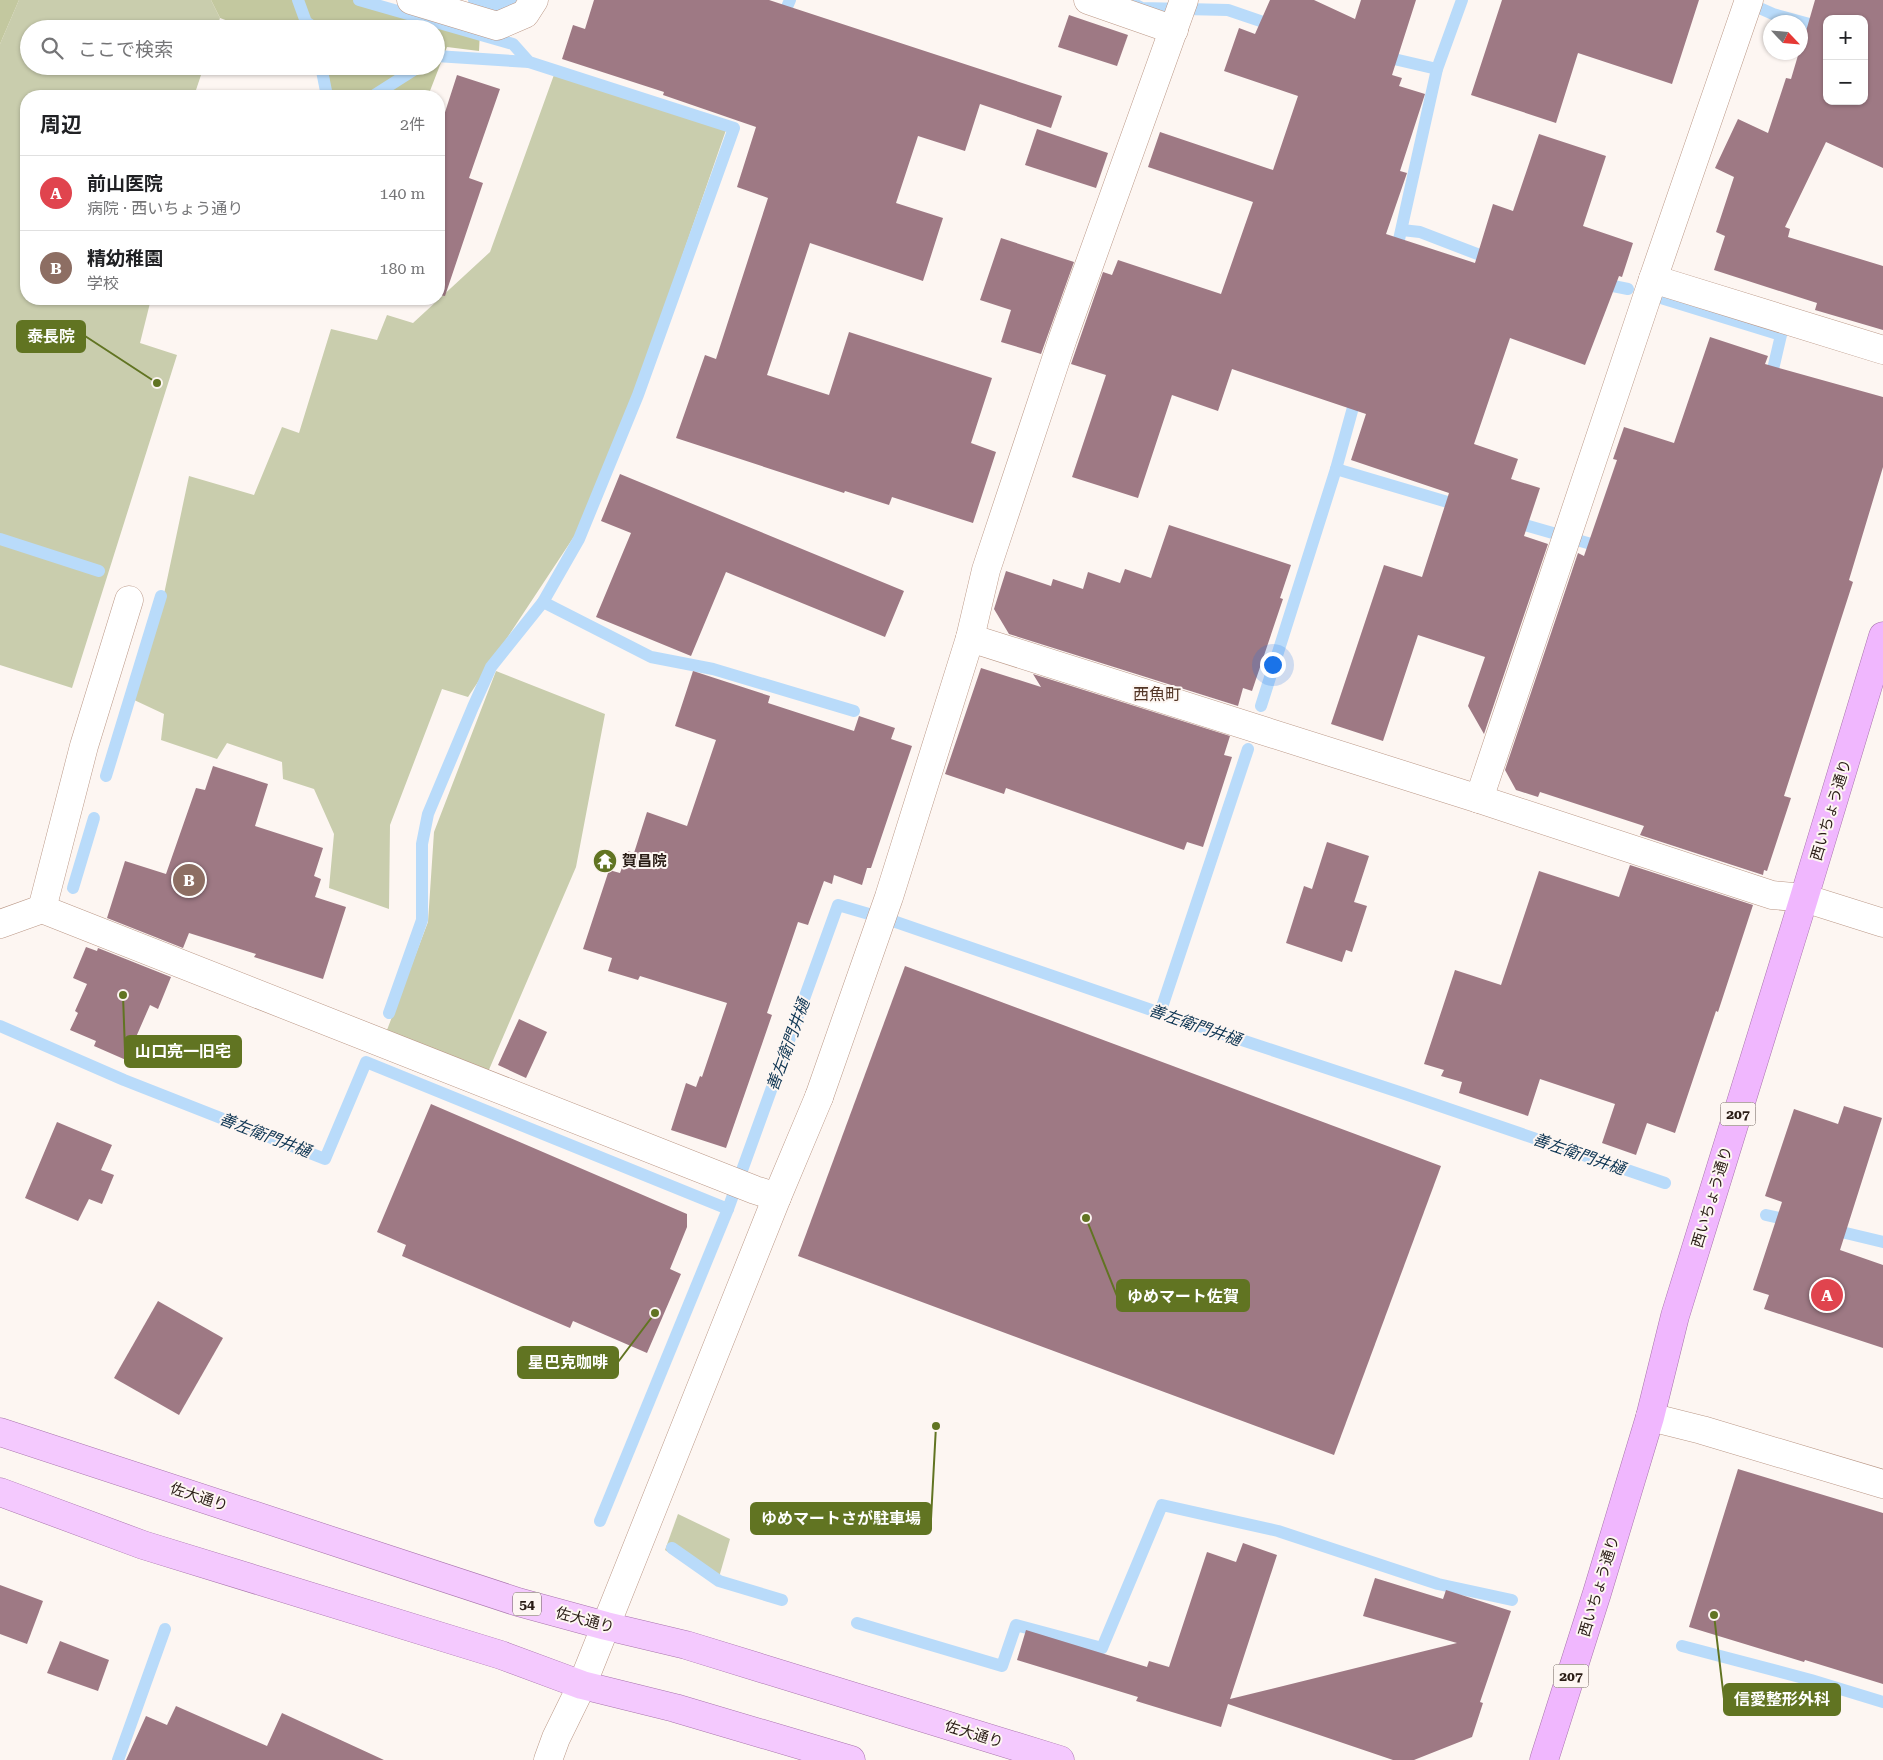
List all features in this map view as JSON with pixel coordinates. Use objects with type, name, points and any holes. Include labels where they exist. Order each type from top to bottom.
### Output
[{"type":"highway","name":"西いちょう通り","points":[[1544,1760],[1650,1416],[1675,1316],[1883,636]]},
{"type":"main road","name":"佐大通り","points":[[0,1432],[518,1602],[686,1645],[1060,1760]]},
{"type":"main road","points":[[0,1492],[143,1545],[501,1655],[582,1685],[676,1708],[851,1760]]},
{"type":"street","points":[[411,0],[497,26],[525,14],[534,0]]},
{"type":"street","points":[[548,1760],[606,1626],[766,1193],[820,1097],[890,897],[970,638],[986,570],[1045,392],[1178,15],[1088,0]]},
{"type":"street","points":[[1479,800],[1746,7]]},
{"type":"street","points":[[1653,279],[1883,350]]},
{"type":"street","points":[[42,909],[84,746],[129,600]]},
{"type":"street","points":[[970,638],[1772,895],[1804,898],[1883,923]]},
{"type":"street","points":[[0,924],[42,909],[766,1193]]},
{"type":"street","points":[[1650,1416],[1883,1484]]},
{"type":"green space","points":[[0,0],[19,0],[0,44]]},
{"type":"green space","points":[[19,0],[211,0],[220,18],[219,20],[20,20],[20,75],[201,75],[196,90],[20,90],[20,305],[150,305],[140,343],[177,355],[72,688],[0,665],[0,44]]},
{"type":"green space","points":[[211,0],[373,0],[442,20],[225,20],[220,18]]},
{"type":"green space","points":[[445,21],[480,31],[479,51],[447,47],[445,52]]},
{"type":"green space","points":[[555,72],[726,130],[629,409],[577,532],[468,697],[442,689],[390,825],[389,909],[329,888],[334,834],[314,789],[283,779],[282,762],[227,743],[217,759],[161,740],[164,714],[132,699],[164,594],[189,476],[254,495],[282,427],[299,433],[331,329],[377,340],[387,315],[413,323],[433,305],[445,305],[445,293],[490,252]]},
{"type":"green space","points":[[328,75],[436,75],[430,90],[329,90]]},
{"type":"green space","points":[[496,671],[605,714],[576,867],[488,1072],[387,1030],[428,922],[434,832]]},
{"type":"green space","points":[[678,1514],[730,1539],[717,1584],[665,1550]]},
{"type":"building","points":[[594,0],[769,0],[1062,96],[1051,128],[980,104],[965,151],[918,136],[896,203],[943,218],[923,281],[810,243],[767,375],[829,395],[849,332],[992,378],[971,443],[996,452],[973,523],[892,497],[889,505],[845,491],[844,493],[676,438],[705,355],[716,359],[768,198],[737,187],[756,127],[663,95],[664,92],[562,59],[573,25],[585,29]]},
{"type":"building","points":[[1270,0],[1314,0],[1355,19],[1361,0],[1416,0],[1392,75],[1402,78],[1399,86],[1425,94],[1400,171],[1407,173],[1386,234],[1475,263],[1493,204],[1513,211],[1539,134],[1606,156],[1583,226],[1633,243],[1622,277],[1619,276],[1585,365],[1510,338],[1474,444],[1518,459],[1511,479],[1540,488],[1524,536],[1548,544],[1484,734],[1468,706],[1485,657],[1418,635],[1383,741],[1331,724],[1384,565],[1422,577],[1449,493],[1351,460],[1366,414],[1232,369],[1218,411],[1172,395],[1138,498],[1072,477],[1106,375],[1071,364],[1103,272],[1112,275],[1118,260],[1221,294],[1253,202],[1148,167],[1160,132],[1273,170],[1298,96],[1224,71],[1239,28],[1255,34]]},
{"type":"building","points":[[1502,0],[1699,0],[1672,84],[1578,53],[1556,123],[1471,95]]},
{"type":"building","points":[[1815,0],[1883,0],[1883,168],[1826,142],[1785,227],[1790,229],[1788,237],[1883,266],[1883,330],[1815,310],[1817,303],[1714,270],[1725,236],[1716,232],[1734,177],[1715,168],[1738,119],[1768,133],[1786,78],[1791,79],[1797,60],[1808,60],[1808,24]]},
{"type":"building","points":[[1069,15],[1128,35],[1117,66],[1058,47]]},
{"type":"building","points":[[457,75],[500,89],[469,178],[483,183],[445,296],[445,112]]},
{"type":"building","points":[[1037,129],[1108,153],[1096,188],[1025,165]]},
{"type":"building","points":[[1001,238],[1074,262],[1041,354],[1001,342],[1011,310],[980,300]]},
{"type":"building","points":[[1710,337],[1768,356],[1765,364],[1883,397],[1883,467],[1849,580],[1853,582],[1784,796],[1791,798],[1767,871],[1764,870],[1763,875],[1640,835],[1644,826],[1540,792],[1538,797],[1516,790],[1505,770],[1578,553],[1584,556],[1617,460],[1613,459],[1624,427],[1674,443]]},
{"type":"building","points":[[620,474],[904,591],[885,637],[726,572],[691,656],[596,617],[631,533],[601,521]]},
{"type":"building","points":[[1169,525],[1291,565],[1280,598],[1283,599],[1252,691],[1243,688],[1238,706],[1009,634],[994,609],[1006,571],[1051,586],[1053,579],[1083,589],[1088,572],[1120,583],[1125,569],[1151,578]]},
{"type":"building","points":[[981,668],[1041,687],[1033,674],[1230,736],[1224,755],[1232,757],[1203,847],[1187,842],[1184,850],[1006,788],[1004,794],[945,774]]},
{"type":"building","points":[[693,671],[770,696],[768,703],[854,731],[859,716],[895,728],[891,739],[912,746],[871,868],[867,868],[862,885],[834,875],[832,884],[824,881],[808,925],[798,922],[767,1013],[772,1015],[726,1148],[671,1130],[686,1083],[696,1087],[700,1076],[702,1077],[727,1003],[640,976],[638,980],[608,971],[612,958],[583,949],[609,870],[620,873],[628,851],[634,853],[647,812],[687,826],[716,740],[675,726]]},
{"type":"building","points":[[213,766],[268,784],[255,826],[323,848],[314,876],[321,879],[315,897],[346,907],[323,979],[254,957],[256,954],[189,933],[183,948],[107,918],[125,861],[166,874],[196,788],[205,790]]},
{"type":"building","points":[[1327,842],[1369,856],[1354,902],[1367,906],[1352,952],[1346,950],[1342,962],[1286,943],[1304,886],[1312,889]]},
{"type":"building","points":[[1630,865],[1753,905],[1718,1012],[1716,1011],[1675,1133],[1647,1123],[1636,1155],[1602,1143],[1615,1104],[1540,1079],[1528,1116],[1459,1093],[1462,1082],[1441,1076],[1444,1070],[1424,1064],[1455,970],[1501,985],[1539,871],[1619,897]]},
{"type":"building","points":[[86,947],[97,951],[98,948],[171,977],[158,1009],[150,1005],[126,1060],[94,1046],[96,1041],[70,1030],[78,1013],[75,1011],[87,984],[73,978]]},
{"type":"building","points":[[905,966],[1441,1166],[1334,1455],[798,1256]]},
{"type":"building","points":[[519,1019],[547,1032],[526,1078],[498,1065]]},
{"type":"building","points":[[431,1104],[687,1214],[687,1227],[670,1269],[681,1274],[647,1353],[573,1321],[570,1328],[402,1256],[406,1245],[377,1232]]},
{"type":"building","points":[[1844,1106],[1882,1118],[1840,1250],[1883,1265],[1883,1348],[1764,1309],[1769,1295],[1753,1290],[1782,1202],[1765,1196],[1794,1109],[1838,1124]]},
{"type":"building","points":[[57,1122],[112,1145],[101,1170],[114,1175],[102,1204],[89,1199],[78,1221],[25,1198]]},
{"type":"building","points":[[158,1301],[223,1338],[179,1415],[114,1378]]},
{"type":"building","points":[[1738,1469],[1883,1513],[1883,1684],[1689,1627]]},
{"type":"building","points":[[1243,1543],[1277,1555],[1230,1699],[1457,1643],[1363,1616],[1375,1578],[1443,1599],[1446,1590],[1511,1611],[1480,1702],[1483,1703],[1472,1737],[1414,1760],[1393,1760],[1228,1704],[1221,1727],[1136,1701],[1138,1697],[1017,1660],[1026,1630],[1147,1667],[1149,1661],[1169,1667],[1207,1552],[1236,1562]]},
{"type":"building","points":[[0,1585],[43,1601],[27,1644],[0,1634]]},
{"type":"building","points":[[60,1641],[109,1660],[98,1691],[47,1673]]},
{"type":"building","points":[[176,1706],[267,1746],[282,1713],[384,1760],[126,1760],[146,1716],[167,1725]]},
{"type":"waterway","points":[[298,0],[305,20]]},
{"type":"waterway","points":[[359,0],[429,20]]},
{"type":"waterway","points":[[474,0],[494,6],[511,2],[512,0]]},
{"type":"waterway","points":[[781,21],[790,0]]},
{"type":"waterway","points":[[1396,253],[1437,69],[1462,0]]},
{"type":"waterway","points":[[1746,2],[1773,14],[1823,28]]},
{"type":"waterway","points":[[1136,5],[1142,8],[1228,10],[1275,26]]},
{"type":"waterway","points":[[389,1013],[422,920],[422,844],[428,814],[491,667],[543,602],[579,539],[638,395],[734,128],[529,62],[513,44],[445,25]]},
{"type":"waterway","points":[[1381,56],[1437,69]]},
{"type":"waterway","points":[[445,57],[529,62]]},
{"type":"waterway","points":[[323,75],[326,90]]},
{"type":"waterway","points":[[382,90],[406,75]]},
{"type":"waterway","points":[[1402,230],[1420,232],[1493,260]]},
{"type":"waterway","points":[[1598,283],[1628,289]]},
{"type":"waterway","points":[[1661,298],[1781,335],[1770,382]]},
{"type":"waterway","points":[[1261,706],[1336,469],[1357,393]]},
{"type":"waterway","points":[[1336,469],[1461,506]]},
{"type":"waterway","points":[[1511,521],[1605,548]]},
{"type":"waterway","points":[[0,539],[99,571]]},
{"type":"waterway","points":[[106,776],[161,596]]},
{"type":"waterway","points":[[543,602],[651,657],[713,669],[854,711]]},
{"type":"waterway","points":[[1160,1013],[1248,749]]},
{"type":"waterway","points":[[73,888],[94,818]]},
{"type":"waterway","name":"善左衛門井樋","points":[[0,1026],[124,1080],[325,1159],[366,1062],[728,1209],[838,905],[893,921],[1665,1183]]},
{"type":"waterway","points":[[600,1521],[728,1209]]},
{"type":"waterway","name":"善左衛門井樋","points":[[1766,1215],[1793,1221]]},
{"type":"waterway","name":"善左衛門井樋","points":[[1829,1229],[1883,1242]]},
{"type":"waterway","points":[[857,1623],[1002,1666],[1016,1625],[1102,1648],[1162,1505],[1278,1531],[1438,1584],[1512,1600]]},
{"type":"waterway","points":[[672,1548],[719,1581],[782,1600]]},
{"type":"waterway","points":[[118,1760],[165,1629]]},
{"type":"waterway","points":[[1682,1646],[1811,1680],[1883,1702]]},
{"type":"place","name":"泰長院","points":[[157,383]]},
{"type":"place","name":"賀昌院","points":[[605,861]]},
{"type":"place","name":"精幼稚園","points":[[189,880]]},
{"type":"place","name":"山口亮一旧宅","points":[[123,995]]},
{"type":"place","name":"ゆめマート佐賀","points":[[1086,1218]]},
{"type":"place","name":"前山医院","points":[[1827,1295]]},
{"type":"place","name":"星巴克咖啡","points":[[655,1313]]},
{"type":"place","name":"ゆめマートさが駐車場","points":[[936,1426]]},
{"type":"place","name":"信愛整形外科","points":[[1714,1615]]},
{"type":"district","name":"西魚町","points":[[1157,694]]}]
